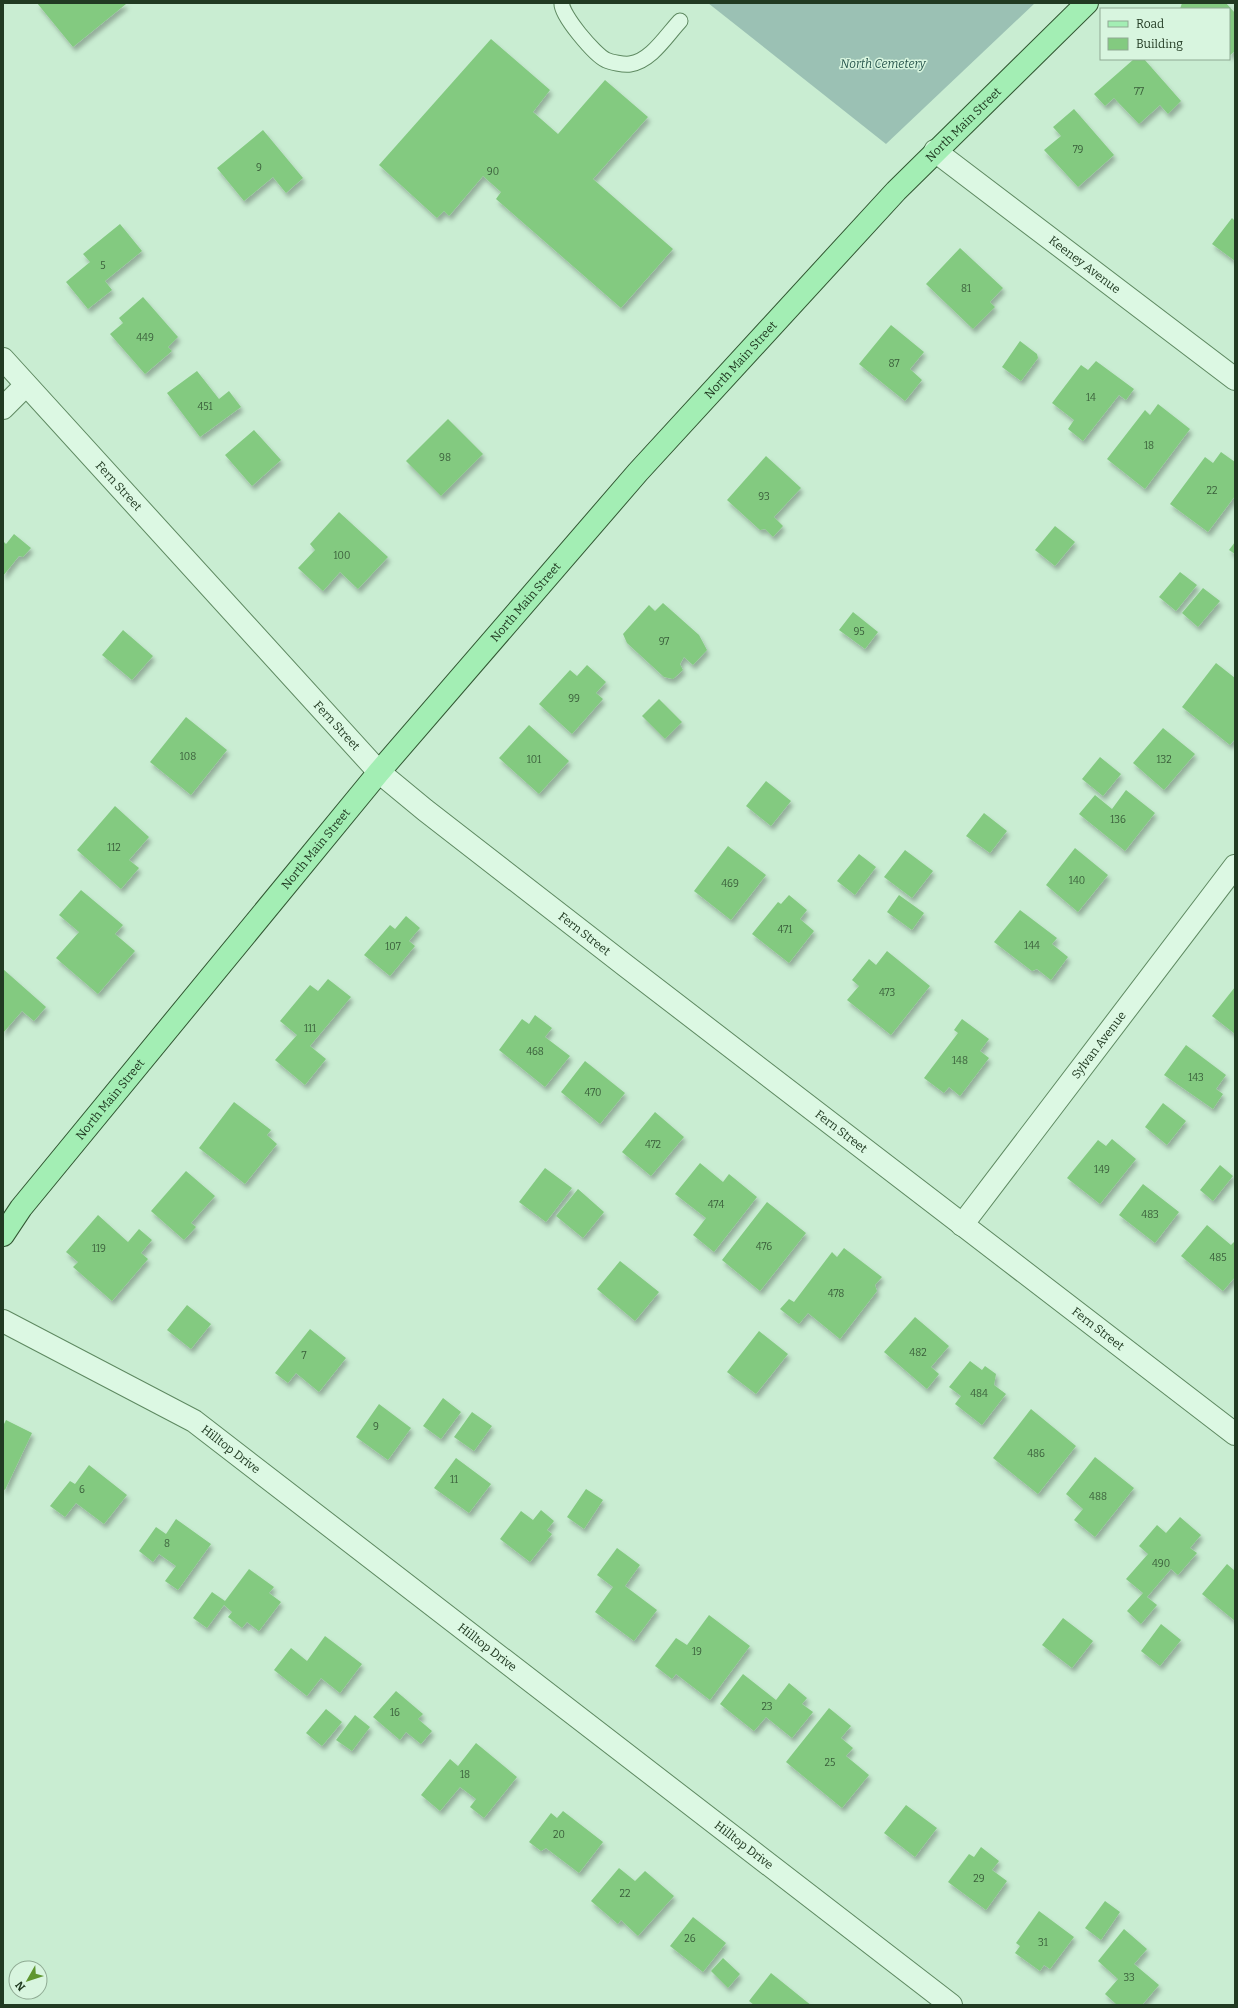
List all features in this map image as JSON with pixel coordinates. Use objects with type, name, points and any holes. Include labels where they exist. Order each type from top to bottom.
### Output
[{"type":"main road","name":"North Main Street","points":[[3,1234],[21,1208],[379,772],[638,472],[896,191],[1087,3]]},
{"type":"street","name":"Keeney Avenue","points":[[935,151],[1235,379]]},
{"type":"street","name":"Fern Street","points":[[3,359],[379,772],[444,825],[1235,1434]]},
{"type":"street","points":[[3,408],[26,385]]},
{"type":"street","name":"Sylvan Avenue","points":[[962,1225],[1235,866]]},
{"type":"street","name":"Hilltop Drive","points":[[3,1321],[194,1421],[951,2005]]},
{"type":"lane","points":[[562,3],[561,8],[576,31],[605,60],[629,64],[647,57],[680,21]]},
{"type":"green space","name":"North Cemetery","points":[[708,3],[1035,3],[886,144]]},
{"type":"building","points":[[37,3],[125,3],[126,4],[73,47]]},
{"type":"building","points":[[1182,3],[1226,3],[1235,13],[1235,51],[1230,55],[1230,8],[1180,8]]},
{"type":"building","points":[[491,39],[550,90],[533,112],[558,134],[605,80],[648,117],[593,179],[673,249],[621,308],[496,199],[501,192],[483,176],[449,216],[444,211],[437,218],[379,165]]},
{"type":"building","points":[[1133,60],[1145,60],[1181,101],[1168,114],[1160,105],[1139,124],[1114,98],[1105,106],[1094,94]]},
{"type":"building","points":[[1074,109],[1114,155],[1078,187],[1044,150],[1061,136],[1053,127]]},
{"type":"building","points":[[263,130],[303,178],[286,193],[273,177],[244,201],[217,168]]},
{"type":"building","points":[[1232,218],[1235,221],[1235,261],[1212,244]]},
{"type":"building","points":[[120,224],[142,251],[105,281],[112,290],[88,309],[66,282],[90,262],[83,254]]},
{"type":"building","points":[[960,248],[1003,288],[990,302],[995,307],[973,329],[926,284]]},
{"type":"building","points":[[143,297],[178,337],[168,347],[172,351],[145,374],[110,334],[123,323],[119,318]]},
{"type":"building","points":[[891,325],[924,352],[910,369],[922,380],[905,401],[859,364]]},
{"type":"building","points":[[1020,341],[1037,354],[1038,358],[1021,381],[1002,367]]},
{"type":"building","points":[[1096,361],[1134,389],[1126,400],[1119,395],[1083,441],[1068,429],[1074,420],[1052,403],[1081,365],[1088,370]]},
{"type":"building","points":[[197,371],[219,399],[229,391],[241,407],[200,437],[167,393]]},
{"type":"building","points":[[1158,404],[1190,429],[1145,489],[1107,459],[1145,410],[1150,415]]},
{"type":"building","points":[[448,419],[483,454],[441,496],[406,461]]},
{"type":"building","points":[[254,430],[281,460],[252,486],[225,455]]},
{"type":"building","points":[[1221,452],[1235,462],[1235,496],[1208,532],[1170,504],[1205,457],[1213,463]]},
{"type":"building","points":[[766,456],[801,488],[774,517],[783,526],[773,537],[765,529],[760,530],[727,500]]},
{"type":"building","points":[[339,512],[388,557],[358,589],[340,572],[323,591],[298,568],[315,550],[310,544]]},
{"type":"building","points":[[1055,526],[1075,542],[1055,566],[1035,550]]},
{"type":"building","points":[[14,534],[31,548],[23,557],[19,556],[3,576],[3,541],[6,544]]},
{"type":"building","points":[[1235,542],[1235,554],[1229,550]]},
{"type":"building","points":[[1180,572],[1197,585],[1176,611],[1159,597]]},
{"type":"building","points":[[1203,588],[1220,601],[1198,627],[1182,613]]},
{"type":"building","points":[[663,603],[699,635],[707,650],[693,665],[684,657],[680,664],[683,670],[673,679],[664,677],[627,643],[623,634],[649,605],[655,611]]},
{"type":"building","points":[[853,612],[878,632],[865,649],[839,630]]},
{"type":"building","points":[[123,630],[153,656],[132,680],[102,655]]},
{"type":"building","points":[[1216,663],[1235,678],[1235,739],[1230,745],[1182,707]]},
{"type":"building","points":[[587,665],[606,682],[596,693],[603,699],[572,734],[539,704],[570,670],[577,676]]},
{"type":"building","points":[[659,699],[682,722],[665,739],[642,716]]},
{"type":"building","points":[[186,717],[227,750],[191,795],[150,762]]},
{"type":"building","points":[[529,725],[569,761],[539,794],[499,758]]},
{"type":"building","points":[[1163,728],[1195,754],[1164,790],[1133,763]]},
{"type":"building","points":[[1100,757],[1121,774],[1103,796],[1082,779]]},
{"type":"building","points":[[766,781],[791,801],[771,826],[746,806]]},
{"type":"building","points":[[1126,790],[1155,813],[1125,851],[1079,814],[1095,795],[1112,809]]},
{"type":"building","points":[[115,806],[149,837],[129,860],[139,868],[121,889],[77,850]]},
{"type":"building","points":[[984,813],[1007,831],[990,853],[966,836]]},
{"type":"building","points":[[728,846],[766,875],[731,920],[694,891]]},
{"type":"building","points":[[1075,848],[1108,875],[1078,912],[1046,885]]},
{"type":"building","points":[[905,850],[933,871],[912,898],[884,877]]},
{"type":"building","points":[[859,854],[876,867],[855,895],[837,881]]},
{"type":"building","points":[[81,890],[123,925],[115,934],[135,951],[98,994],[56,958],[79,932],[59,915]]},
{"type":"building","points":[[789,895],[807,910],[800,919],[814,931],[789,963],[752,934],[778,902],[781,904]]},
{"type":"building","points":[[899,895],[924,913],[912,930],[887,912]]},
{"type":"building","points":[[1020,910],[1057,938],[1052,944],[1068,957],[1051,980],[1037,969],[1032,971],[994,942]]},
{"type":"building","points":[[406,916],[420,928],[409,941],[415,946],[390,976],[364,955],[390,925],[395,929]]},
{"type":"building","points":[[887,951],[930,986],[891,1035],[847,1000],[859,986],[852,980],[869,959],[876,965]]},
{"type":"building","points":[[3,969],[46,1007],[34,1021],[22,1011],[3,1033]]},
{"type":"building","points":[[328,979],[351,997],[310,1046],[326,1059],[305,1085],[275,1060],[297,1035],[280,1021],[310,985],[318,991]]},
{"type":"building","points":[[1235,987],[1235,1034],[1212,1016]]},
{"type":"building","points":[[535,1015],[552,1028],[545,1037],[570,1056],[545,1087],[499,1050],[522,1019],[529,1024]]},
{"type":"building","points":[[962,1019],[989,1039],[980,1051],[989,1058],[960,1096],[949,1087],[944,1093],[924,1078],[958,1033],[954,1030]]},
{"type":"building","points":[[1186,1045],[1226,1075],[1216,1089],[1223,1094],[1213,1109],[1164,1075]]},
{"type":"building","points":[[585,1061],[625,1093],[600,1124],[561,1092]]},
{"type":"building","points":[[234,1102],[271,1130],[267,1135],[277,1144],[245,1184],[199,1148]]},
{"type":"building","points":[[1163,1103],[1186,1121],[1167,1145],[1145,1127]]},
{"type":"building","points":[[655,1112],[684,1137],[651,1176],[622,1152]]},
{"type":"building","points":[[1112,1139],[1136,1159],[1100,1204],[1067,1178],[1098,1140],[1106,1146]]},
{"type":"building","points":[[700,1163],[723,1182],[729,1174],[757,1197],[714,1252],[693,1235],[706,1218],[675,1194]]},
{"type":"building","points":[[1220,1165],[1233,1176],[1213,1201],[1200,1190]]},
{"type":"building","points":[[545,1168],[572,1188],[546,1222],[519,1202]]},
{"type":"building","points":[[186,1171],[215,1196],[191,1223],[196,1227],[184,1240],[151,1211]]},
{"type":"building","points":[[1143,1184],[1179,1212],[1155,1243],[1119,1215]]},
{"type":"building","points":[[578,1189],[604,1212],[583,1238],[556,1216]]},
{"type":"building","points":[[767,1202],[806,1233],[760,1291],[722,1260]]},
{"type":"building","points":[[98,1215],[128,1242],[139,1229],[152,1240],[141,1253],[148,1259],[112,1301],[73,1267],[78,1262],[66,1252]]},
{"type":"building","points":[[1207,1225],[1231,1245],[1235,1241],[1235,1277],[1223,1291],[1181,1256]]},
{"type":"building","points":[[844,1248],[882,1277],[875,1285],[877,1291],[840,1339],[808,1313],[799,1324],[780,1309],[789,1299],[794,1302],[832,1252],[837,1257]]},
{"type":"building","points":[[620,1261],[659,1292],[635,1321],[597,1289]]},
{"type":"building","points":[[187,1305],[211,1324],[191,1349],[167,1330]]},
{"type":"building","points":[[915,1317],[949,1346],[931,1367],[939,1374],[927,1389],[884,1352]]},
{"type":"building","points":[[310,1329],[346,1358],[319,1392],[296,1373],[288,1383],[275,1373]]},
{"type":"building","points":[[759,1331],[788,1354],[756,1394],[727,1372]]},
{"type":"building","points":[[970,1361],[982,1370],[985,1366],[996,1374],[994,1385],[1006,1394],[982,1425],[955,1404],[961,1396],[949,1387]]},
{"type":"building","points":[[443,1398],[461,1412],[441,1439],[423,1426]]},
{"type":"building","points":[[379,1404],[411,1428],[388,1460],[356,1437]]},
{"type":"building","points":[[1031,1409],[1076,1446],[1038,1494],[993,1458]]},
{"type":"building","points":[[472,1412],[492,1426],[474,1451],[454,1437]]},
{"type":"building","points":[[6,1420],[32,1433],[5,1490],[3,1489],[3,1426]]},
{"type":"building","points":[[1095,1457],[1134,1488],[1095,1537],[1074,1520],[1083,1509],[1066,1494]]},
{"type":"building","points":[[456,1458],[491,1484],[469,1513],[434,1488]]},
{"type":"building","points":[[89,1465],[127,1495],[104,1524],[76,1503],[65,1517],[50,1506],[70,1481],[75,1484]]},
{"type":"building","points":[[586,1489],[603,1500],[584,1529],[567,1517]]},
{"type":"building","points":[[541,1510],[554,1521],[547,1530],[552,1534],[530,1562],[500,1539],[521,1511],[533,1520]]},
{"type":"building","points":[[1180,1517],[1201,1535],[1190,1548],[1197,1553],[1178,1575],[1171,1569],[1147,1597],[1157,1605],[1141,1624],[1127,1611],[1143,1593],[1126,1579],[1148,1554],[1139,1546],[1157,1525],[1166,1533]]},
{"type":"building","points":[[176,1519],[211,1544],[178,1590],[165,1581],[176,1566],[159,1554],[153,1562],[139,1551],[156,1527],[166,1534]]},
{"type":"building","points":[[617,1548],[640,1565],[625,1586],[657,1610],[634,1641],[595,1612],[613,1587],[597,1575]]},
{"type":"building","points":[[1227,1564],[1235,1571],[1235,1621],[1202,1594]]},
{"type":"building","points":[[249,1569],[274,1587],[269,1593],[281,1602],[259,1631],[247,1622],[242,1628],[228,1617],[232,1612],[224,1605],[207,1628],[193,1618],[212,1592],[225,1601]]},
{"type":"building","points":[[709,1615],[750,1646],[710,1700],[676,1674],[672,1679],[655,1666],[676,1638],[687,1645]]},
{"type":"building","points":[[1063,1618],[1093,1641],[1072,1668],[1042,1645]]},
{"type":"building","points":[[1161,1624],[1181,1640],[1160,1666],[1141,1651]]},
{"type":"building","points":[[325,1636],[362,1664],[340,1693],[321,1678],[307,1696],[274,1670],[291,1648],[307,1661]]},
{"type":"building","points":[[743,1674],[776,1700],[789,1683],[807,1698],[802,1704],[813,1712],[792,1738],[766,1717],[754,1731],[720,1704]]},
{"type":"building","points":[[396,1691],[423,1714],[418,1719],[432,1731],[421,1744],[406,1732],[400,1740],[373,1717]]},
{"type":"building","points":[[829,1708],[851,1726],[841,1738],[853,1748],[846,1756],[869,1775],[842,1808],[786,1762]]},
{"type":"building","points":[[326,1709],[342,1722],[322,1746],[306,1733]]},
{"type":"building","points":[[355,1715],[370,1727],[352,1751],[336,1740]]},
{"type":"building","points":[[476,1743],[517,1777],[484,1818],[470,1807],[476,1799],[460,1787],[440,1811],[421,1795],[450,1759],[458,1766]]},
{"type":"building","points":[[906,1805],[937,1828],[915,1857],[884,1833]]},
{"type":"building","points":[[563,1811],[603,1842],[579,1873],[546,1848],[541,1851],[529,1842],[551,1813],[557,1818]]},
{"type":"building","points":[[981,1847],[999,1861],[992,1870],[1007,1881],[986,1910],[948,1882],[969,1854],[974,1857]]},
{"type":"building","points":[[619,1868],[635,1881],[645,1871],[674,1896],[638,1936],[621,1920],[618,1924],[591,1901]]},
{"type":"building","points":[[1105,1901],[1120,1912],[1101,1940],[1085,1928]]},
{"type":"building","points":[[1039,1911],[1074,1937],[1050,1969],[1044,1965],[1040,1971],[1015,1953],[1020,1946],[1016,1943]]},
{"type":"building","points":[[693,1917],[726,1943],[703,1972],[670,1946]]},
{"type":"building","points":[[1124,1929],[1147,1949],[1134,1964],[1159,1985],[1142,2005],[1117,2005],[1105,1994],[1118,1979],[1098,1961]]},
{"type":"building","points":[[723,1958],[740,1974],[728,1988],[711,1971]]},
{"type":"building","points":[[771,1973],[811,2005],[754,2005],[749,2001]]}]
